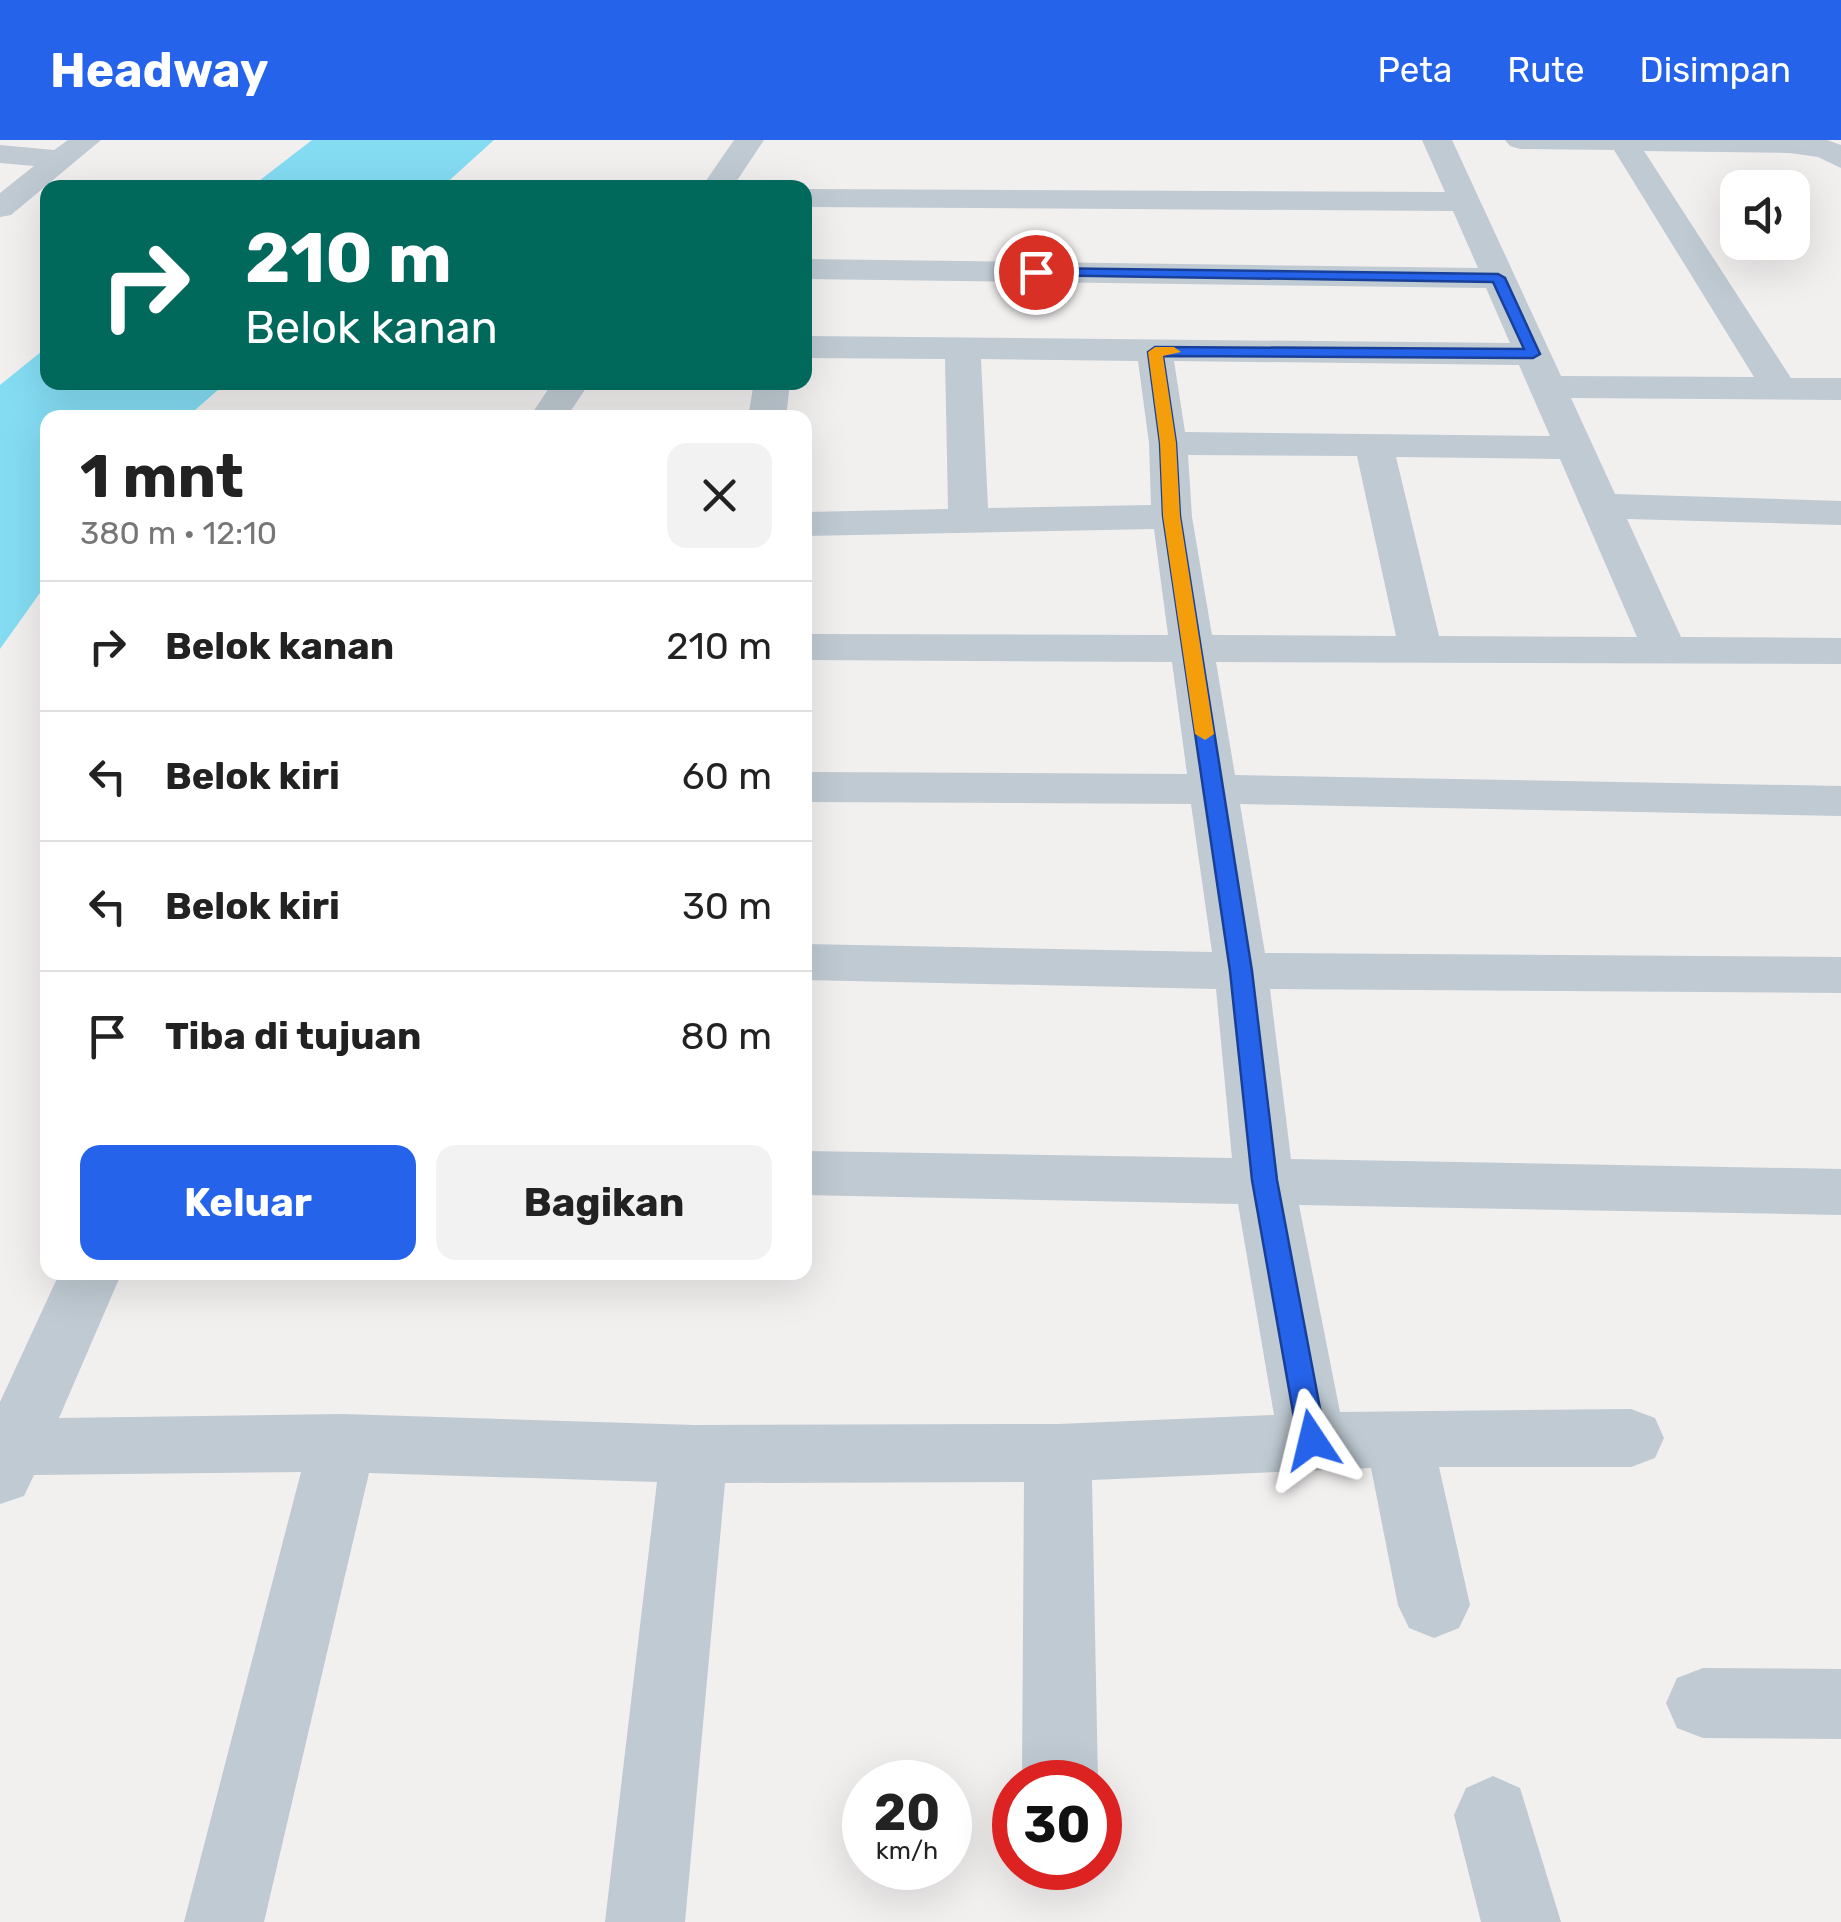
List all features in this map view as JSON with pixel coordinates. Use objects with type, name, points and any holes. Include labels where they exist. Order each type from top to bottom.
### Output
[{"type":"street","points":[[722,180],[749,140]]},
{"type":"street","points":[[1437,140],[1666,652]]},
{"type":"street","points":[[1520,140],[1790,144],[1827,148],[1841,160]]},
{"type":"street","points":[[1622,141],[1779,388]]},
{"type":"street","points":[[0,154],[74,150]]},
{"type":"street","points":[[8,196],[74,150]]},
{"type":"street","points":[[812,198],[1465,202]]},
{"type":"street","points":[[812,269],[1498,278]]},
{"type":"street","points":[[812,348],[1155,352],[1841,389]]},
{"type":"street","points":[[963,348],[968,523]]},
{"type":"street","points":[[1155,352],[1168,443],[1172,516],[1241,971],[1264,1180],[1312,1440]]},
{"type":"street","points":[[1168,443],[1572,448]]},
{"type":"street","points":[[1374,445],[1421,652]]},
{"type":"street","points":[[1600,506],[1841,513]]},
{"type":"street","points":[[812,524],[1172,516]]},
{"type":"street","points":[[812,648],[1841,651]]},
{"type":"street","points":[[812,787],[1212,789],[1841,801]]},
{"type":"street","points":[[812,962],[1241,971],[1841,975]]},
{"type":"street","points":[[812,1173],[1841,1192]]},
{"type":"street","points":[[88,1280],[6,1461],[342,1444],[694,1454],[1058,1452],[1312,1440],[1631,1438]]},
{"type":"street","points":[[1399,1438],[1434,1604]]},
{"type":"street","points":[[224,1922],[342,1444]]},
{"type":"street","points":[[1058,1452],[1060,1760]]},
{"type":"street","points":[[645,1922],[694,1454]]},
{"type":"street","points":[[1703,1703],[1841,1704]]},
{"type":"street","points":[[1493,1815],[1521,1922]]},
{"type":"water","points":[[312,140],[494,140],[450,180],[260,180]]},
{"type":"water","points":[[40,353],[40,390],[218,390],[195,410],[40,410],[40,593],[0,649],[0,385]]},
{"type":"slow traffic","points":[[1174,352],[1155,352],[1168,443],[1172,516],[1205,734]]},
{"type":"route","points":[[1036,272],[1498,278],[1533,354],[1155,352],[1168,443],[1172,516],[1241,971],[1264,1180],[1312,1440]]}]
